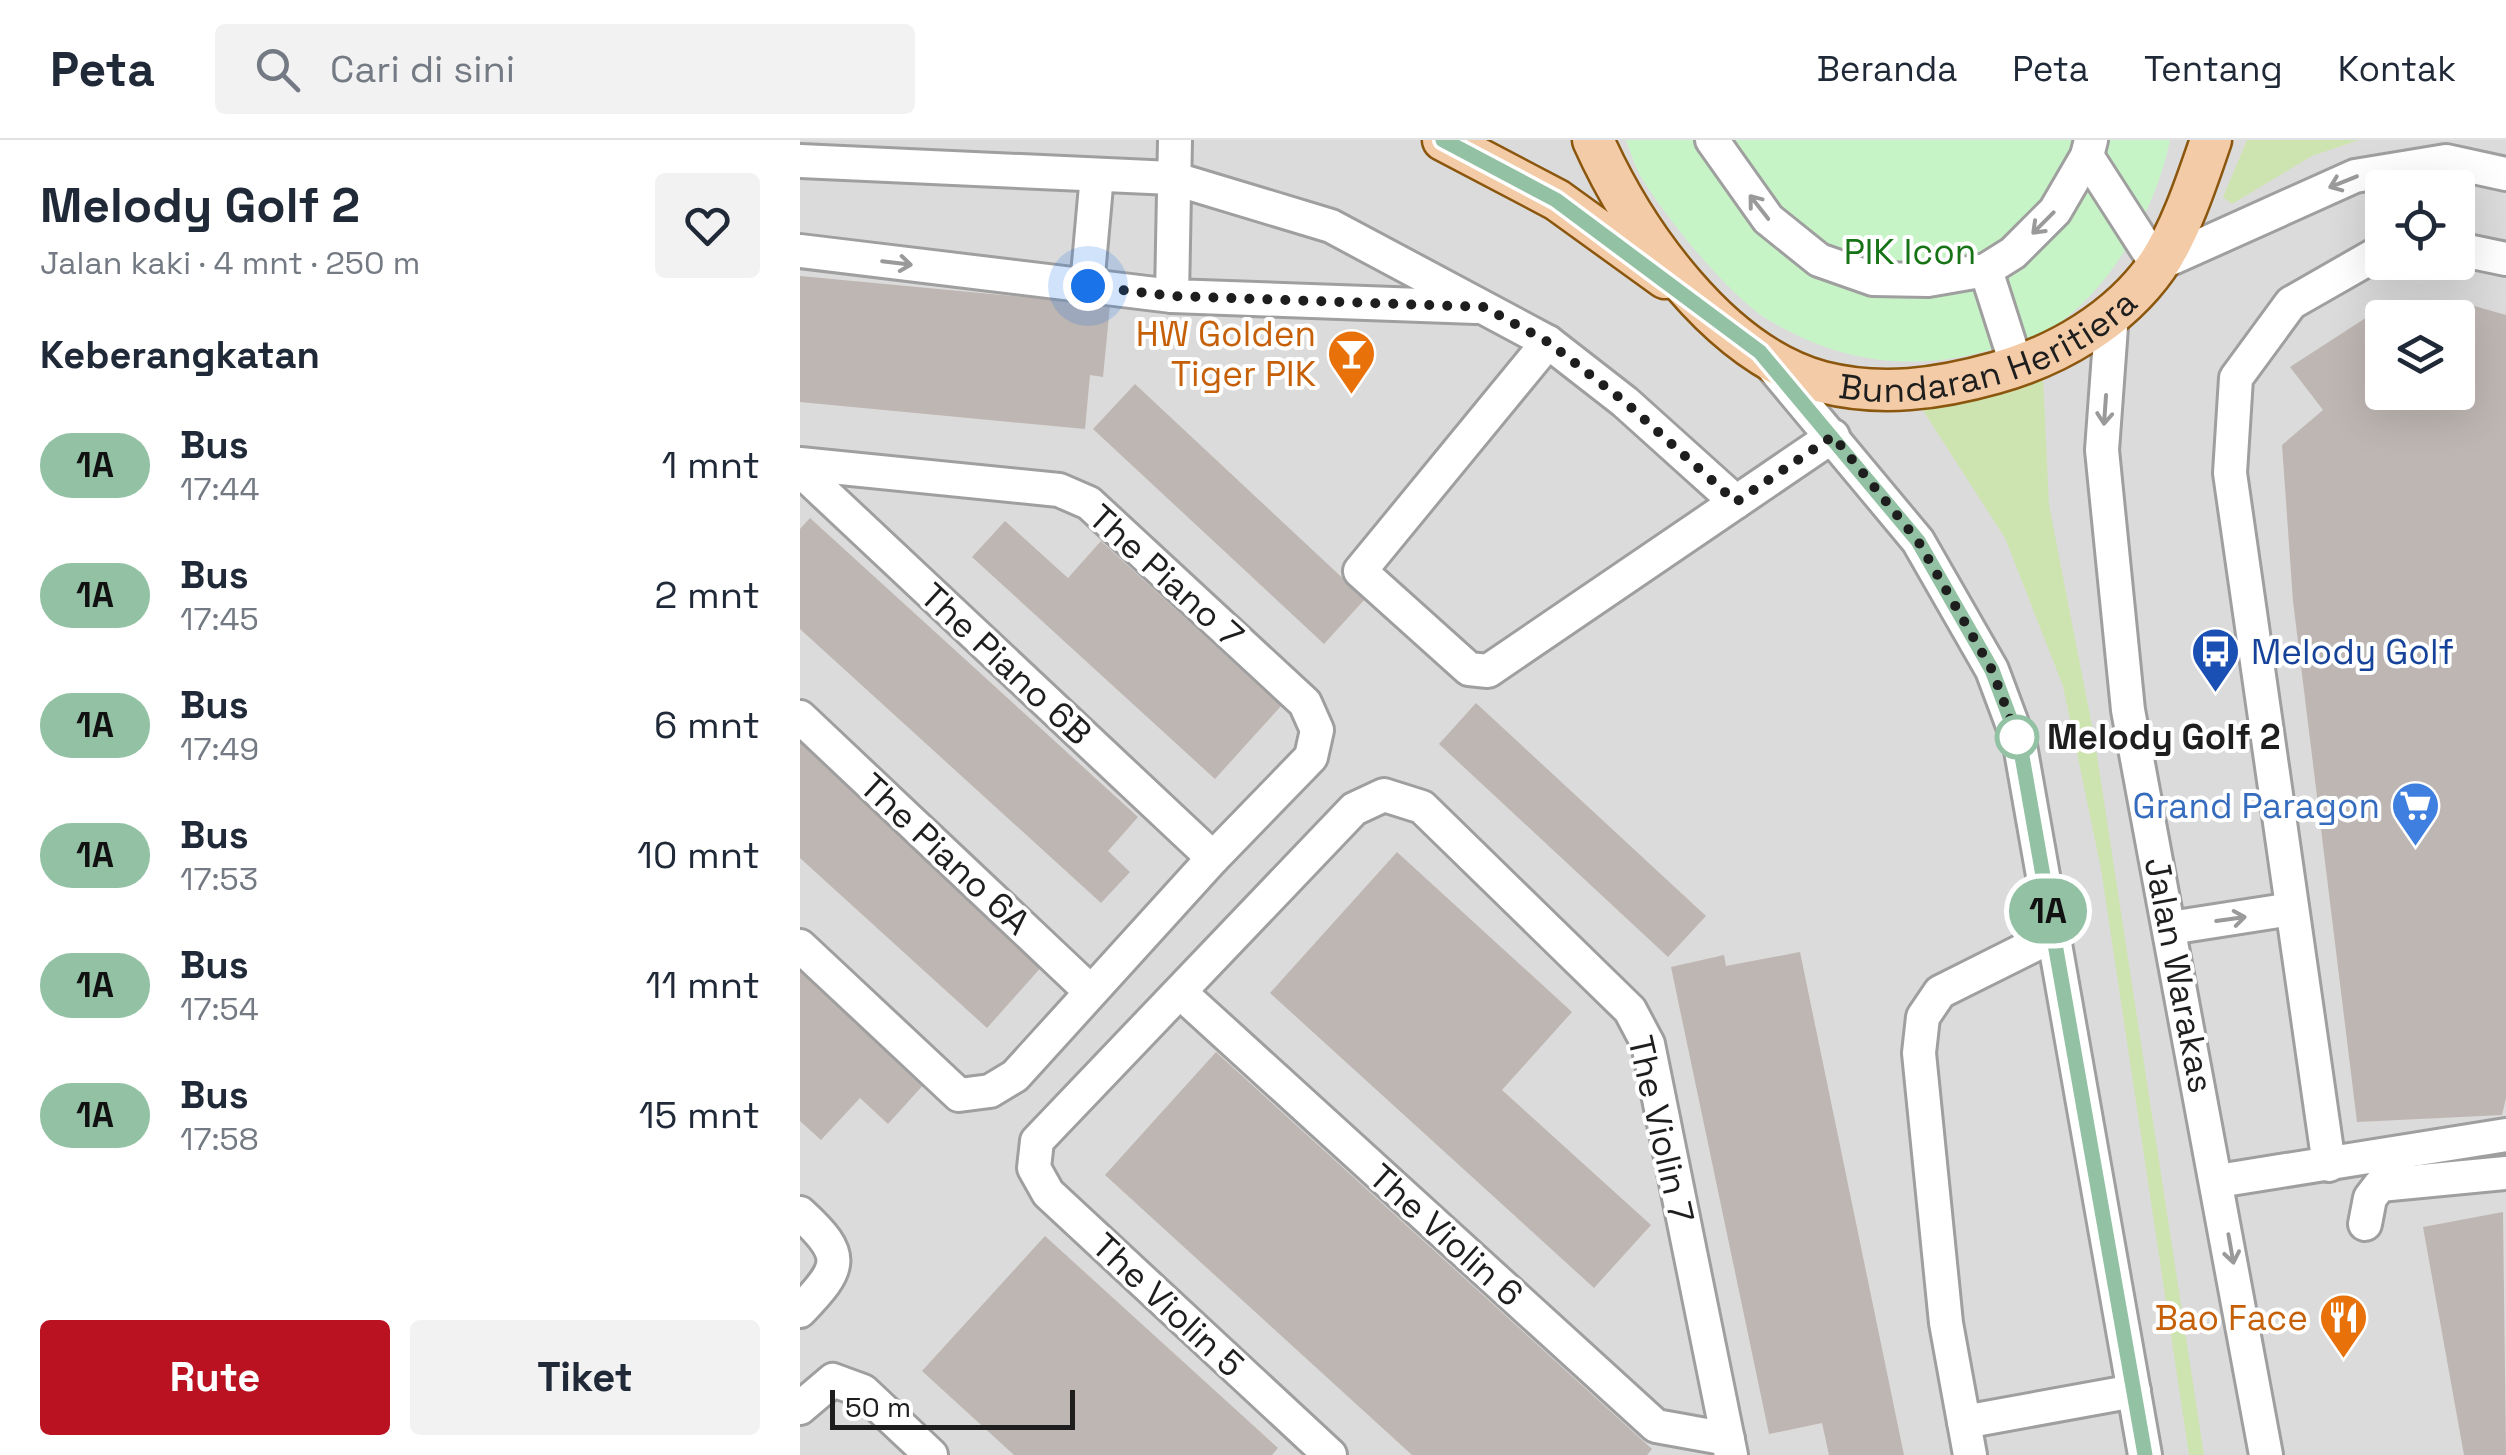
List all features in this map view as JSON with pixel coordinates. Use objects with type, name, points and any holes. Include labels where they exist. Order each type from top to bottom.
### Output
[{"type":"main road","points":[[1443,140],[1556,200],[1696,301]]},
{"type":"main road","name":"Bundaran Heritiera","points":[[1592,140],[1649,238],[1696,301],[1760,352],[1820,382],[1885,390],[1938,389],[2017,367],[2060,350],[2112,313],[2157,265],[2211,140]]},
{"type":"street","points":[[1172,296],[1174,140]]},
{"type":"street","points":[[1712,140],[1768,219],[1819,260],[1873,279],[1928,280],[1986,270],[2012,253],[2055,211],[2089,148]]},
{"type":"street","points":[[2089,148],[2157,265],[2355,176],[2448,150],[2506,174]]},
{"type":"street","points":[[800,160],[1172,178],[1331,226],[1548,342],[1625,402],[1736,502]]},
{"type":"street","points":[[1087,286],[1097,174]]},
{"type":"street","points":[[800,251],[1172,296],[1484,307]]},
{"type":"street","points":[[2475,253],[2506,259]]},
{"type":"street","points":[[2329,1164],[2230,474],[2236,378],[2292,304],[2365,261]]},
{"type":"street","points":[[1986,270],[2017,367]]},
{"type":"street","name":"Jalan Warakas","points":[[2112,313],[2102,450],[2128,710],[2266,1455]]},
{"type":"street","points":[[1548,342],[1360,571],[1469,670],[1488,671],[1833,436]]},
{"type":"street","points":[[1760,352],[1918,541],[1992,670],[2020,745],[2145,1455]]},
{"type":"street","name":"The Piano 7","points":[[800,467],[1059,490],[1089,503],[1304,702],[1317,730],[1311,758],[1213,858]]},
{"type":"street","name":"The Piano 6B","points":[[800,467],[1213,858]]},
{"type":"street","name":"The Piano 6A","points":[[800,717],[1090,991]]},
{"type":"street","name":"The Violin 7","points":[[1182,994],[1354,809],[1384,795],[1422,807],[1630,1010],[1648,1044],[1729,1447]]},
{"type":"street","points":[[800,946],[959,1096],[990,1091],[1016,1076],[1213,858]]},
{"type":"street","points":[[2170,928],[2292,910]]},
{"type":"street","points":[[1970,1455],[1946,1323],[1919,1053],[1922,1016],[1940,992],[2052,936]]},
{"type":"street","name":"The Violin 5","points":[[1182,994],[1037,1141],[1034,1168],[1048,1194],[1330,1455]]},
{"type":"street","name":"The Violin 6","points":[[1182,994],[1656,1426],[1729,1447]]},
{"type":"street","points":[[2218,1181],[2506,1135]]},
{"type":"street","points":[[2364,1224],[2370,1198],[2380,1186],[2506,1173]]},
{"type":"street","points":[[800,1213],[829,1240],[836,1261],[830,1279],[800,1311]]},
{"type":"street","points":[[804,1404],[833,1380],[863,1391],[931,1455]]},
{"type":"street","points":[[1964,1422],[2134,1391]]},
{"type":"shaded area","points":[[800,140],[2506,140],[2506,1455],[800,1455]]},
{"type":"green space","name":"PIK Icon","points":[[1626,140],[2170,140],[2154,193],[2128,246],[2093,293],[2072,313],[2050,329],[1982,352],[1952,358],[1891,361],[1832,349],[1756,311],[1702,258],[1669,217],[1641,177]]},
{"type":"green space","points":[[2247,140],[2359,140],[2312,156],[2232,204],[2223,197]]},
{"type":"green space","points":[[2043,377],[2049,505],[2094,736],[2204,1455],[2189,1455],[2101,869],[2063,686],[2005,538],[1922,409],[1925,400]]},
{"type":"building","points":[[800,276],[1110,305],[1103,377],[1090,375],[1085,429],[800,402]]},
{"type":"building","name":"Grand Paragon","points":[[2475,306],[2506,315],[2506,1098],[2502,1115],[2357,1122],[2293,601],[2282,445],[2323,410],[2290,367],[2365,318],[2365,410],[2475,410]]},
{"type":"building","points":[[1135,384],[1365,599],[1324,644],[1093,429]]},
{"type":"building","points":[[810,518],[1138,817],[1108,851],[1130,872],[1101,903],[800,629],[800,529]]},
{"type":"building","points":[[1005,521],[1068,578],[1101,541],[1281,706],[1215,779],[972,557]]},
{"type":"building","points":[[1476,703],[1706,916],[1668,957],[1439,744]]},
{"type":"building","points":[[800,741],[1044,964],[987,1028],[800,858]]},
{"type":"building","points":[[1397,852],[1572,1012],[1502,1090],[1651,1225],[1594,1288],[1270,993]]},
{"type":"building","points":[[1800,952],[1904,1455],[1829,1455],[1822,1423],[1769,1434],[1671,967],[1724,955],[1726,966]]},
{"type":"building","points":[[800,969],[925,1083],[888,1124],[860,1098],[821,1140],[800,1121]]},
{"type":"building","points":[[1216,1052],[1652,1449],[1647,1455],[1412,1455],[1105,1175]]},
{"type":"building","points":[[2503,1212],[2506,1455],[2464,1455],[2423,1227]]},
{"type":"building","points":[[1045,1236],[1278,1448],[1272,1455],[1014,1455],[922,1371]]},
{"type":"bus line","name":"1A","points":[[1443,140],[1556,200],[1760,352],[1918,541],[1992,670],[2020,745],[2145,1455]]},
{"type":"place","name":"HW Golden Tiger PIK","points":[[1351,396]]},
{"type":"place","name":"Melody Golf","points":[[2216,694]]},
{"type":"place","name":"Melody Golf 2","points":[[2017,737]]},
{"type":"place","name":"Grand Paragon","points":[[2415,848]]},
{"type":"place","name":"Bao Face","points":[[2343,1360]]},
{"type":"route","points":[[1088,286],[1172,296],[1484,307],[1548,342],[1625,402],[1736,502],[1833,436],[1918,541],[1992,670],[2020,745],[2017,737]]}]
